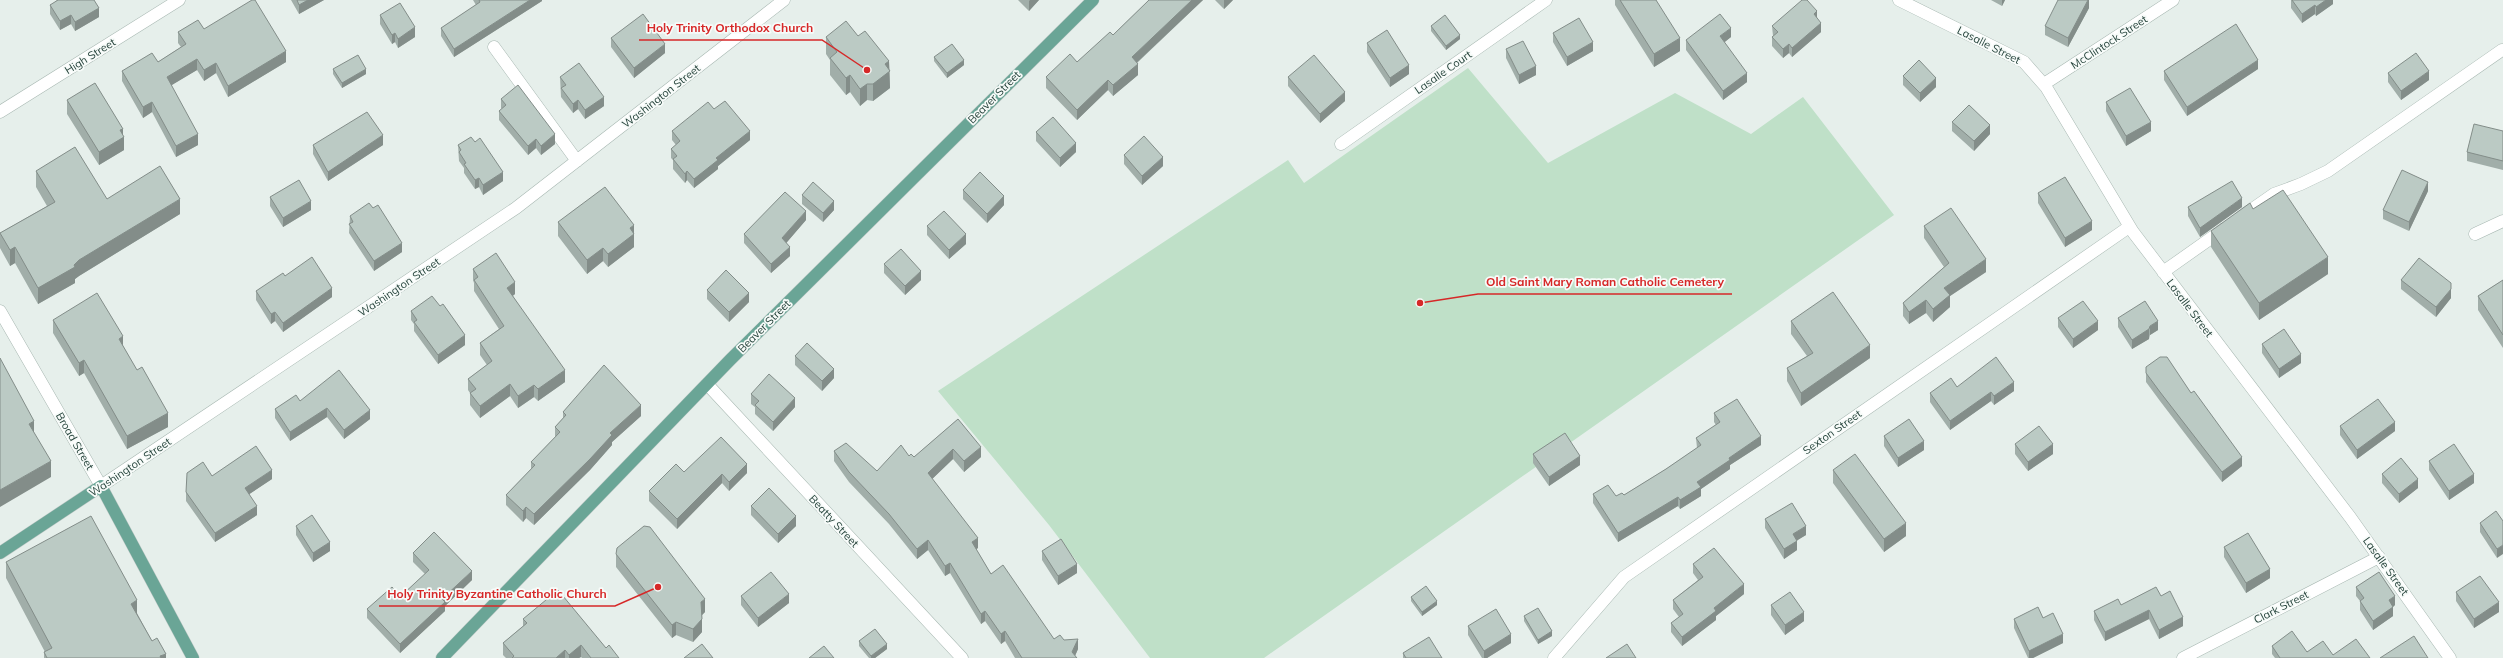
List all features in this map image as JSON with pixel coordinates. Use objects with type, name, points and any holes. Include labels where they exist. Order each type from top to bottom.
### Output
[{"type":"main road","name":"Beaver Street","points":[[442,658],[707,384],[1093,0]]},
{"type":"main road","name":"Washington Street","points":[[0,553],[101,486]]},
{"type":"main road","name":"Broad Street","points":[[101,486],[193,658]]},
{"type":"street","name":"High Street","points":[[0,112],[179,0]]},
{"type":"street","name":"Washington Street","points":[[101,486],[475,236],[577,161],[784,0]]},
{"type":"street","name":"Lasalle Court","points":[[1341,144],[1546,0]]},
{"type":"street","name":"Lasalle Street","points":[[1899,0],[2014,56],[2030,67],[2044,84],[2129,227],[2379,557],[2450,658]]},
{"type":"street","name":"McClintock Street","points":[[2044,84],[2174,0]]},
{"type":"street","points":[[494,46],[577,161]]},
{"type":"street","points":[[2163,272],[2274,194],[2301,184],[2328,171],[2502,50]]},
{"type":"street","points":[[2475,234],[2503,221]]},
{"type":"street","name":"Sexton Street","points":[[1554,658],[1624,576],[2129,227]]},
{"type":"street","name":"Broad Street","points":[[0,311],[101,486]]},
{"type":"street","name":"Beatty Street","points":[[707,384],[962,658]]},
{"type":"street","name":"Clark Street","points":[[2183,658],[2379,557]]},
{"type":"green space","points":[[1468,68],[1548,163],[1675,93],[1751,134],[1803,97],[1894,215],[1264,658],[1150,658],[1049,525],[938,391],[1288,160],[1304,183]]},
{"type":"building","points":[[58,0],[94,0],[99,8],[75,22],[71,15],[60,21],[50,5]]},
{"type":"building","points":[[252,0],[255,0],[286,51],[228,86],[216,63],[204,70],[197,59],[167,77],[198,134],[176,146],[152,102],[143,107],[122,71],[152,53],[158,62],[186,44],[178,32],[198,20],[204,29]]},
{"type":"building","points":[[297,0],[308,0],[299,5]]},
{"type":"building","points":[[479,0],[530,0],[454,49],[441,28],[480,2]]},
{"type":"building","points":[[1149,0],[1192,0],[1132,57],[1138,64],[1113,85],[1108,80],[1077,110],[1046,77],[1070,54],[1077,62],[1110,32],[1113,35]]},
{"type":"building","points":[[1620,0],[1656,0],[1680,38],[1654,54]]},
{"type":"building","points":[[1802,0],[1807,0],[1817,11],[1814,14],[1821,23],[1792,48],[1789,44],[1783,49],[1772,37],[1778,32],[1772,26]]},
{"type":"building","points":[[2058,0],[2088,0],[2068,38],[2045,26]]},
{"type":"building","points":[[2292,0],[2326,0],[2316,7],[2315,5],[2302,14]]},
{"type":"building","points":[[400,3],[415,27],[398,39],[395,33],[392,35],[380,15]]},
{"type":"building","points":[[643,14],[665,44],[634,68],[611,38]]},
{"type":"building","points":[[1720,14],[1731,28],[1720,36],[1747,73],[1723,91],[1686,40]]},
{"type":"building","points":[[1445,15],[1460,35],[1446,46],[1431,26]]},
{"type":"building","points":[[1579,18],[1593,42],[1567,57],[1553,33]]},
{"type":"building","points":[[846,21],[858,36],[865,31],[889,61],[885,64],[890,71],[873,84],[867,84],[860,89],[850,75],[846,78],[830,58],[837,52],[826,37]]},
{"type":"building","points":[[2236,24],[2258,60],[2187,107],[2164,71]]},
{"type":"building","points":[[1387,30],[1409,65],[1390,78],[1367,43]]},
{"type":"building","points":[[1523,41],[1536,66],[1519,75],[1506,49]]},
{"type":"building","points":[[952,44],[964,60],[947,73],[934,57]]},
{"type":"building","points":[[2416,53],[2429,71],[2401,91],[2388,73]]},
{"type":"building","points":[[358,55],[366,69],[342,83],[333,69]]},
{"type":"building","points":[[1314,55],[1345,92],[1320,114],[1288,77]]},
{"type":"building","points":[[1919,60],[1936,78],[1920,93],[1903,76]]},
{"type":"building","points":[[579,63],[604,97],[585,110],[578,100],[573,104],[561,88],[566,85],[560,77]]},
{"type":"building","points":[[95,83],[123,129],[120,130],[124,137],[99,152],[67,100]]},
{"type":"building","points":[[518,85],[555,134],[541,146],[536,139],[528,146],[499,111],[506,105],[501,99]]},
{"type":"building","points":[[2130,88],[2151,122],[2126,136],[2106,102]]},
{"type":"building","points":[[725,101],[750,131],[716,158],[718,160],[694,179],[687,171],[685,174],[673,159],[677,156],[671,149],[680,141],[672,131],[708,102],[714,109]]},
{"type":"building","points":[[1969,105],[1990,125],[1974,141],[1952,122]]},
{"type":"building","points":[[367,112],[383,135],[328,172],[313,145]]},
{"type":"building","points":[[1053,117],[1076,143],[1060,158],[1036,132]]},
{"type":"building","points":[[2474,124],[2503,131],[2503,161],[2467,152]]},
{"type":"building","points":[[1144,136],[1163,157],[1142,176],[1124,155]]},
{"type":"building","points":[[471,137],[475,142],[480,138],[503,172],[483,185],[479,178],[475,180],[464,164],[466,163],[459,152],[461,150],[458,145]]},
{"type":"building","points":[[75,147],[107,199],[160,166],[180,199],[79,260],[74,265],[75,267],[38,288],[15,247],[10,250],[0,233],[55,202],[36,171]]},
{"type":"building","points":[[2402,170],[2428,182],[2409,222],[2383,210]]},
{"type":"building","points":[[980,172],[1004,196],[987,214],[963,190]]},
{"type":"building","points":[[2065,177],[2092,221],[2065,238],[2038,193]]},
{"type":"building","points":[[299,180],[311,201],[283,218],[270,197]]},
{"type":"building","points":[[2232,181],[2242,198],[2200,228],[2188,207]]},
{"type":"building","points":[[813,182],[834,201],[823,213],[802,195]]},
{"type":"building","points":[[605,187],[634,225],[630,228],[634,234],[608,254],[603,248],[587,260],[558,222]]},
{"type":"building","points":[[2283,190],[2328,257],[2259,303],[2211,231],[2250,203],[2253,209]]},
{"type":"building","points":[[785,192],[806,211],[782,238],[790,247],[771,264],[744,234]]},
{"type":"building","points":[[369,203],[373,208],[378,205],[402,243],[374,261],[349,224],[353,222],[350,216]]},
{"type":"building","points":[[1951,208],[1986,259],[1944,288],[1950,295],[1933,309],[1926,300],[1909,312],[1903,303],[1949,263],[1924,226]]},
{"type":"building","points":[[944,211],[966,234],[949,250],[927,226]]},
{"type":"building","points":[[901,249],[921,271],[905,286],[884,264]]},
{"type":"building","points":[[496,253],[515,282],[507,288],[565,370],[538,389],[534,385],[518,396],[510,384],[480,406],[470,393],[476,389],[468,379],[492,361],[480,343],[504,326],[474,280],[478,277],[473,269]]},
{"type":"building","points":[[312,257],[332,288],[283,323],[275,312],[271,314],[256,291],[283,273],[285,276]]},
{"type":"building","points":[[2419,258],[2451,283],[2451,289],[2436,307],[2401,280]]},
{"type":"building","points":[[726,270],[749,293],[729,312],[707,290]]},
{"type":"building","points":[[2503,280],[2503,335],[2478,296]]},
{"type":"building","points":[[1833,292],[1870,345],[1801,393],[1787,368],[1813,353],[1791,321]]},
{"type":"building","points":[[97,293],[123,336],[119,339],[137,370],[142,367],[168,413],[127,436],[84,360],[79,363],[53,320]]},
{"type":"building","points":[[432,296],[440,306],[443,304],[465,335],[438,355],[414,322],[417,320],[411,311]]},
{"type":"building","points":[[2083,301],[2098,321],[2073,339],[2058,318]]},
{"type":"building","points":[[2145,301],[2158,321],[2132,340],[2118,318]]},
{"type":"building","points":[[2284,329],[2301,354],[2279,369],[2262,344]]},
{"type":"building","points":[[807,343],[834,369],[822,381],[795,356]]},
{"type":"building","points":[[1996,357],[2014,382],[1994,396],[1991,392],[1950,421],[1930,393],[1951,378],[1957,387]]},
{"type":"building","points":[[2160,357],[2167,357],[2191,393],[2194,391],[2242,457],[2222,472],[2146,373],[2146,367]]},
{"type":"building","points":[[0,358],[34,421],[29,424],[51,461],[0,490]]},
{"type":"building","points":[[604,365],[641,405],[610,433],[612,435],[590,459],[534,514],[526,507],[523,511],[506,495],[535,465],[531,462],[560,432],[555,427],[566,415],[563,412]]},
{"type":"building","points":[[339,370],[370,410],[344,430],[327,408],[290,432],[275,409],[296,395],[300,401]]},
{"type":"building","points":[[769,374],[795,398],[773,422],[755,405],[759,401],[751,394]]},
{"type":"building","points":[[1737,399],[1761,436],[1729,458],[1730,460],[1697,482],[1701,487],[1680,500],[1678,497],[1618,533],[1593,494],[1608,485],[1616,496],[1622,493],[1624,495],[1666,469],[1701,445],[1696,438],[1720,422],[1714,413]]},
{"type":"building","points":[[2378,399],[2395,422],[2357,450],[2340,426]]},
{"type":"building","points":[[958,419],[981,447],[964,461],[953,449],[928,473],[978,538],[972,542],[991,574],[1003,565],[1054,639],[1060,635],[1064,640],[1078,639],[1072,652],[1077,658],[1022,658],[1005,631],[1001,634],[985,611],[981,614],[950,563],[945,566],[928,540],[917,549],[889,514],[849,472],[834,451],[846,443],[877,471],[901,445],[909,456],[911,454],[914,457]]},
{"type":"building","points":[[1909,419],[1924,441],[1898,458],[1884,436]]},
{"type":"building","points":[[2039,426],[2053,444],[2028,462],[2015,444]]},
{"type":"building","points":[[1565,433],[1580,456],[1549,477],[1533,454]]},
{"type":"building","points":[[721,437],[747,464],[729,482],[722,474],[677,519],[649,491],[676,464],[684,472]]},
{"type":"building","points":[[2454,444],[2474,474],[2449,491],[2429,461]]},
{"type":"building","points":[[256,446],[272,470],[245,488],[257,506],[215,533],[186,492],[187,473],[203,462],[212,476]]},
{"type":"building","points":[[1855,454],[1906,523],[1884,539],[1833,470]]},
{"type":"building","points":[[2401,458],[2418,479],[2399,494],[2382,474]]},
{"type":"building","points":[[769,488],[796,516],[778,534],[751,506]]},
{"type":"building","points":[[1792,503],[1806,526],[1793,534],[1797,541],[1784,549],[1765,519]]},
{"type":"building","points":[[2496,511],[2503,521],[2503,545],[2497,549],[2480,523]]},
{"type":"building","points":[[312,515],[330,542],[313,553],[296,526]]},
{"type":"building","points":[[91,516],[137,600],[131,604],[152,641],[157,638],[166,654],[160,656],[161,658],[47,658],[44,652],[52,648],[6,562]]},
{"type":"building","points":[[644,526],[650,527],[705,599],[701,602],[702,619],[693,629],[676,622],[672,625],[616,554],[617,548]]},
{"type":"building","points":[[434,532],[472,571],[442,599],[445,602],[400,644],[367,609],[392,587],[401,596],[429,570],[413,553]]},
{"type":"building","points":[[2248,533],[2270,569],[2246,583],[2224,547]]},
{"type":"building","points":[[1061,539],[1077,564],[1058,576],[1042,551]]},
{"type":"building","points":[[1714,548],[1744,584],[1714,608],[1716,611],[1682,637],[1671,623],[1683,614],[1673,600],[1703,577],[1693,564]]},
{"type":"building","points":[[771,572],[789,594],[758,618],[741,596]]},
{"type":"building","points":[[2379,572],[2395,596],[2389,600],[2393,607],[2373,621],[2360,601],[2364,598],[2356,587]]},
{"type":"building","points":[[2480,576],[2499,602],[2474,619],[2456,592]]},
{"type":"building","points":[[1426,586],[1437,601],[1422,612],[1411,597]]},
{"type":"building","points":[[2156,587],[2161,596],[2170,591],[2183,617],[2159,630],[2149,610],[2105,632],[2094,611],[2118,599],[2121,605]]},
{"type":"building","points":[[558,590],[606,648],[609,645],[619,658],[591,658],[581,645],[569,655],[565,650],[556,658],[512,658],[514,656],[503,643],[527,623],[523,619]]},
{"type":"building","points":[[1790,592],[1804,612],[1785,625],[1771,605]]},
{"type":"building","points":[[2038,607],[2043,618],[2053,613],[2063,634],[2029,651],[2014,619]]},
{"type":"building","points":[[1538,608],[1552,631],[1538,640],[1524,616]]},
{"type":"building","points":[[1496,609],[1511,634],[1484,651],[1468,626]]},
{"type":"building","points":[[875,629],[887,644],[871,656],[859,641]]},
{"type":"building","points":[[2292,631],[2307,652],[2323,641],[2333,655],[2356,639],[2370,658],[2280,658],[2272,646]]},
{"type":"building","points":[[2414,636],[2428,658],[2380,658]]},
{"type":"building","points":[[1429,637],[1442,658],[1406,658],[1403,653]]},
{"type":"building","points":[[702,644],[713,658],[684,658]]},
{"type":"building","points":[[1627,644],[1636,658],[1606,658]]},
{"type":"building","points":[[824,646],[834,658],[809,658]]},
{"type":"place","name":"Holy Trinity Orthodox Church","points":[[867,70]]},
{"type":"place","name":"Old Saint Mary Roman Catholic Cemetery","points":[[1420,303]]},
{"type":"place","name":"Holy Trinity Byzantine Catholic Church","points":[[658,587]]}]
